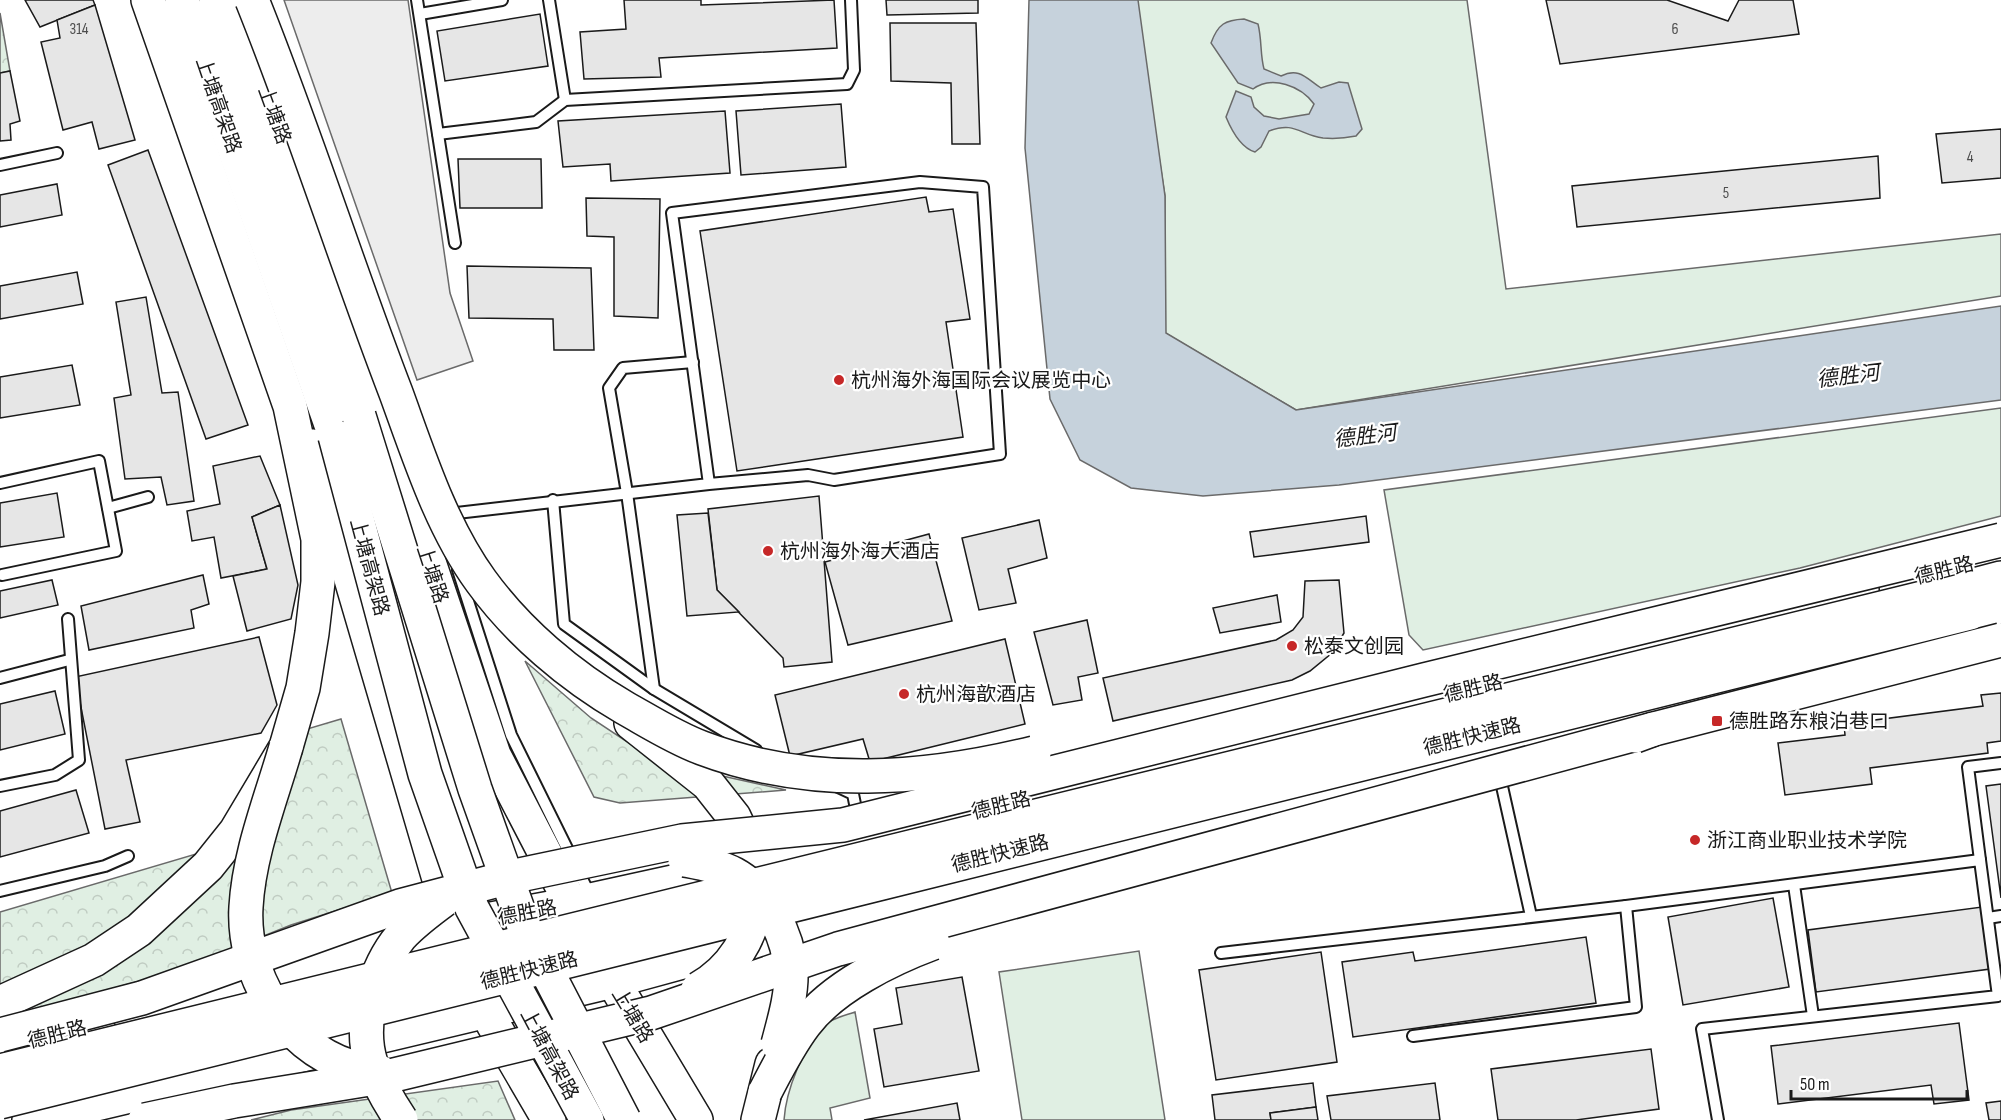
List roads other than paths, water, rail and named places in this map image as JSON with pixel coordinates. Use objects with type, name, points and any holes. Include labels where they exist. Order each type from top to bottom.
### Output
[{"type":"main road","points":[[148,0],[290,406],[309,487],[318,539],[318,582],[303,688],[255,851],[246,908],[250,954],[265,990],[282,1019],[310,1046],[348,1066],[394,1075]]},
{"type":"main road","points":[[165,0],[234,183],[453,926],[486,1012],[549,1120]]},
{"type":"main road","name":"上塘高架路","points":[[182,0],[335,436],[425,774],[472,908],[586,1120]]},
{"type":"main road","name":"上塘高架路","points":[[216,0],[359,416],[474,789],[525,929],[624,1120]]},
{"type":"main road","name":"上塘路","points":[[233,0],[348,273],[428,517],[494,755],[582,902],[613,981],[696,1120]]},
{"type":"main road","points":[[252,0],[352,280],[422,464],[452,531],[479,579],[507,612],[589,687],[708,784],[734,817],[749,849],[756,876],[755,909],[747,937],[735,957],[707,984],[651,1013]]},
{"type":"main road","points":[[334,175],[348,273]]},
{"type":"main road","points":[[0,1035],[142,998],[205,978],[347,924],[565,863],[682,841],[843,825],[2001,540]]},
{"type":"main road","name":"德胜路","points":[[0,1048],[138,1014],[453,926],[582,902],[759,863],[2001,556]]},
{"type":"main road","name":"德胜快速路","points":[[0,1071],[2001,578]]},
{"type":"main road","name":"德胜快速路","points":[[0,1102],[2001,607]]},
{"type":"main road","points":[[589,687],[655,726],[701,748],[745,761],[802,773],[840,777],[888,776],[944,772],[994,763],[1421,659],[1676,620]]},
{"type":"main road","points":[[29,1120],[613,981],[796,931],[2001,625]]},
{"type":"main road","points":[[146,1120],[234,1101],[394,1075],[651,1013],[838,949],[1654,729],[2001,640]]},
{"type":"main road","points":[[761,1106],[806,1022],[844,989],[892,958],[952,936],[1532,777],[1654,729]]},
{"type":"main road","points":[[0,1003],[94,960],[139,930],[182,892],[236,831],[286,747]]},
{"type":"main road","points":[[625,852],[693,862],[735,874],[754,890],[778,922],[791,971],[790,982],[784,1021],[761,1106]]},
{"type":"main road","points":[[401,1120],[390,1103],[370,1061],[368,1024],[375,984],[400,937],[416,921],[455,892]]},
{"type":"lane","points":[[417,0],[455,243]]},
{"type":"lane","points":[[420,14],[502,0]]},
{"type":"lane","points":[[549,0],[565,100]]},
{"type":"lane","points":[[438,134],[536,122],[565,100],[846,84],[854,70],[851,0]]},
{"type":"lane","points":[[0,165],[57,153]]},
{"type":"lane","points":[[428,517],[553,500],[709,484],[808,476],[834,480],[1000,454],[983,187],[920,182],[672,213],[709,484]]},
{"type":"lane","points":[[654,689],[627,493],[609,388],[623,368],[693,362]]},
{"type":"lane","points":[[0,483],[99,461],[116,551],[2,575]]},
{"type":"lane","points":[[108,508],[148,497]]},
{"type":"lane","points":[[553,500],[564,624],[654,689],[748,747],[853,794],[861,838]]},
{"type":"lane","points":[[0,786],[55,775],[79,760],[69,660],[68,619]]},
{"type":"lane","points":[[0,678],[69,660]]},
{"type":"lane","points":[[1494,752],[1531,916]]},
{"type":"lane","points":[[1718,1120],[1702,1029],[1998,996],[1968,767],[2001,763]]},
{"type":"lane","points":[[0,891],[105,866],[128,856]]},
{"type":"lane","points":[[1221,953],[1626,906],[1980,860]]},
{"type":"lane","points":[[759,863],[715,881],[732,926],[796,931]]},
{"type":"lane","points":[[1794,885],[1813,1016]]},
{"type":"lane","points":[[1413,1036],[1636,1007],[1626,906]]},
{"type":"lane","points":[[1988,918],[2001,916]]},
{"type":"water","name":"德胜河","points":[[1029,0],[1138,0],[1165,196],[1166,333],[1296,410],[2001,306],[2001,400],[1339,485],[1203,496],[1131,488],[1080,460],[1050,399],[1025,148]]},
{"type":"water","points":[[1244,19],[1258,24],[1264,69],[1281,76],[1298,73],[1321,88],[1339,82],[1348,83],[1362,129],[1356,136],[1323,138],[1285,127],[1269,131],[1261,147],[1255,152],[1245,147],[1226,117],[1236,91],[1251,97],[1254,107],[1264,116],[1279,119],[1309,114],[1314,104],[1302,92],[1286,84],[1269,83],[1253,89],[1238,83],[1211,43],[1216,31],[1223,24],[1232,20]]},
{"type":"place","name":"杭州海外海国际会议展览中心","points":[[839,380]]},
{"type":"place","name":"杭州海外海大酒店","points":[[768,551]]},
{"type":"place","name":"松泰文创园","points":[[1292,646]]},
{"type":"place","name":"杭州海歆酒店","points":[[904,694]]},
{"type":"place","name":"德胜路东粮泊巷口","points":[[1717,721]]},
{"type":"place","name":"浙江商业职业技术学院","points":[[1695,840]]}]
